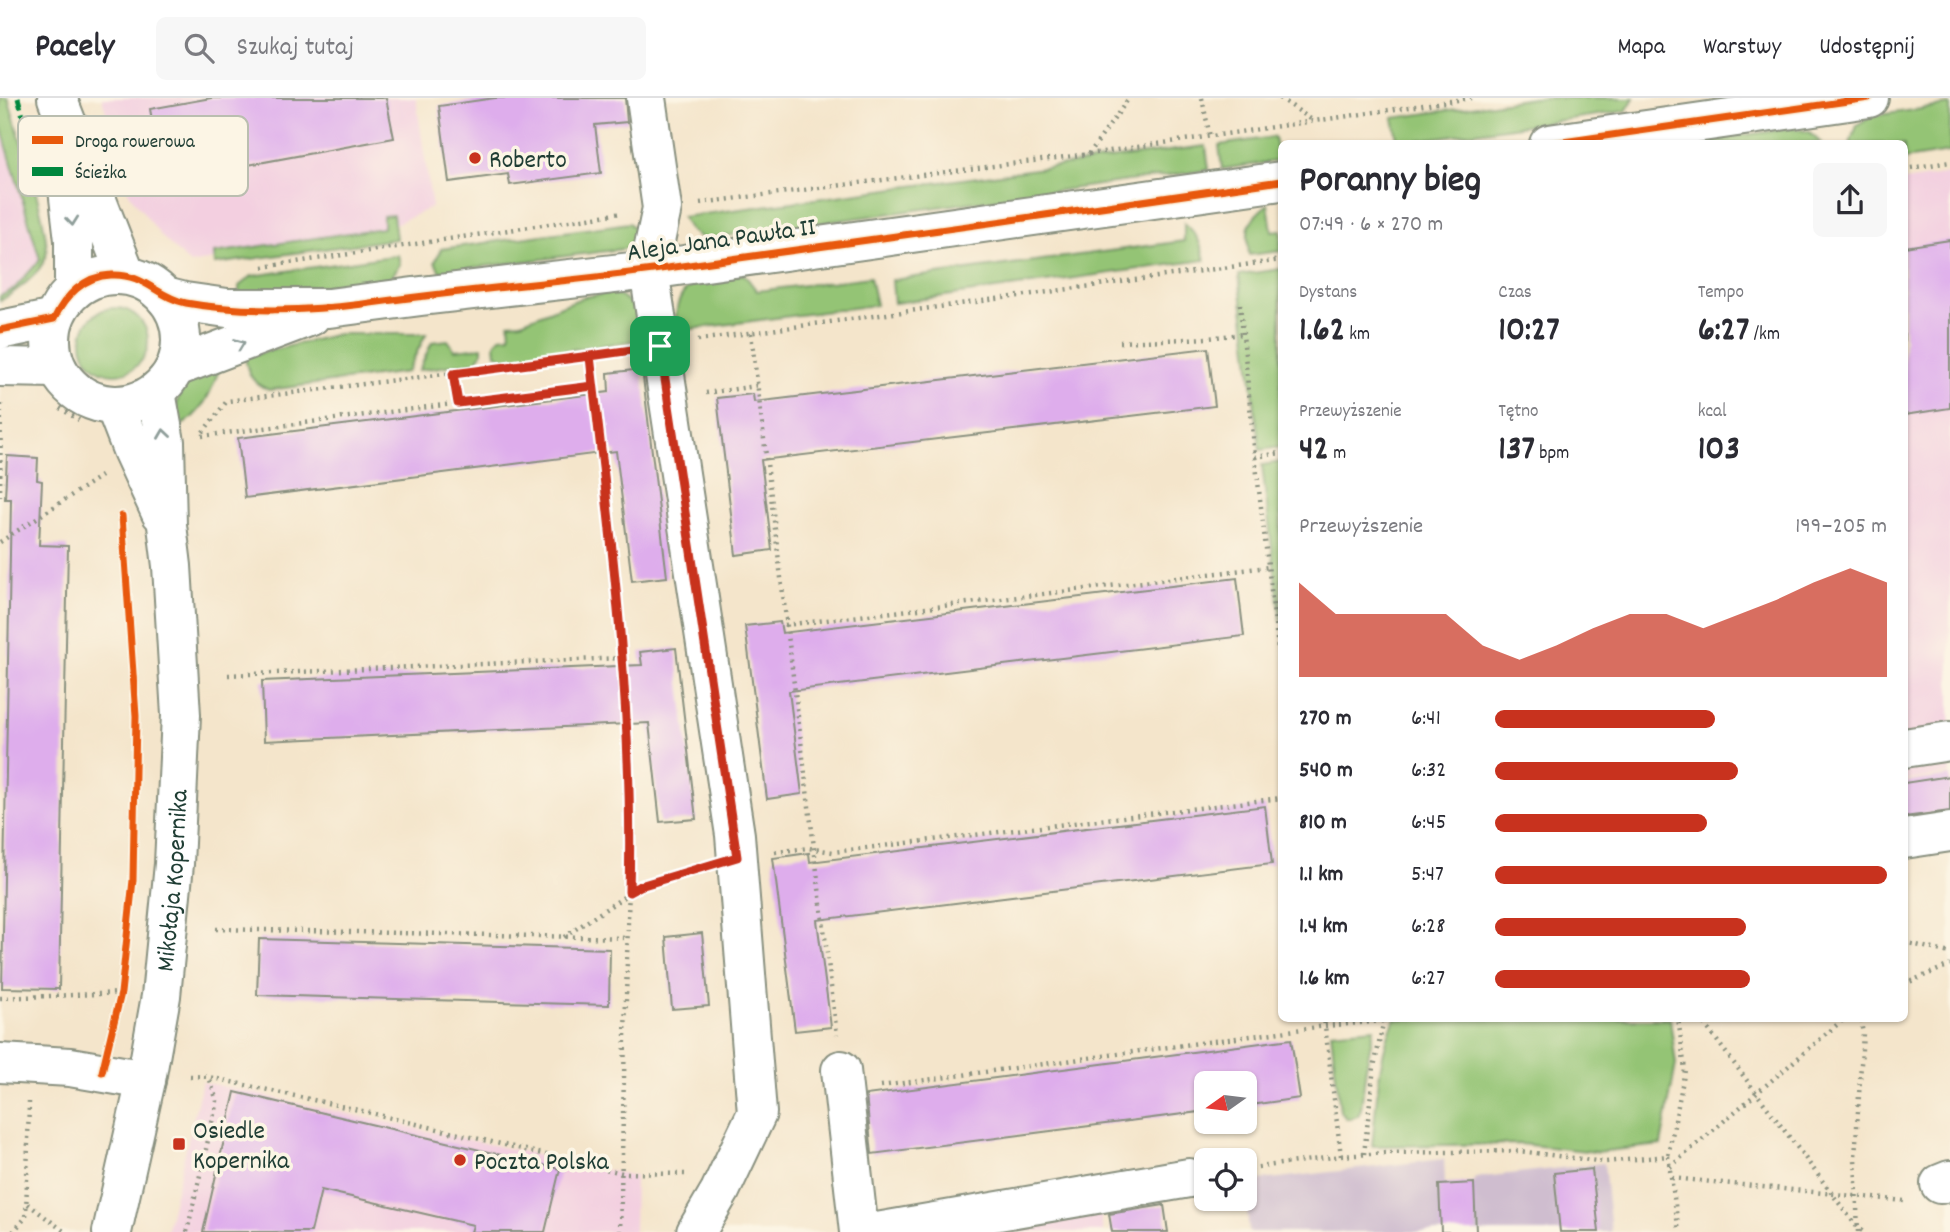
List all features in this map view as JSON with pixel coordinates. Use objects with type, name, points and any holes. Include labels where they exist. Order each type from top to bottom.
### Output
[{"type":"street","name":"Aleja Jana Pawła II","points":[[646,98],[662,208],[649,270]]},
{"type":"street","points":[[1577,140],[1869,98]]},
{"type":"street","name":"Aleja Jana Pawła II","points":[[165,297],[227,308],[329,308],[649,270],[1278,181]]},
{"type":"street","points":[[0,330],[64,304],[90,280],[108,275],[126,275],[154,287],[165,297],[178,318],[181,342],[166,379],[135,403],[99,414],[97,403],[80,395],[56,368],[50,343],[64,304],[74,240],[69,196]]},
{"type":"street","points":[[95,196],[126,275]]},
{"type":"street","points":[[649,270],[737,857],[757,1113],[728,1175],[696,1232]]},
{"type":"street","name":"Aleja Jana Pawła II","points":[[166,379],[329,308]]},
{"type":"street","points":[[0,367],[56,368]]},
{"type":"street","name":"Mikołaja Kopernika","points":[[113,1232],[161,996],[173,877],[181,715],[167,524],[166,379]]},
{"type":"street","name":"Mikołaja Kopernika","points":[[99,414],[132,450],[167,524]]},
{"type":"street","points":[[1908,747],[1950,741]]},
{"type":"street","points":[[1908,838],[1950,832]]},
{"type":"street","points":[[15,1064],[70,1067],[146,1080]]},
{"type":"street","points":[[842,1081],[859,1232]]},
{"type":"street","points":[[877,1232],[1189,1178]]},
{"type":"path","points":[[1089,154],[1129,98]]},
{"type":"path","points":[[1202,98],[1210,137]]},
{"type":"path","points":[[1280,98],[1313,120]]},
{"type":"path","points":[[262,267],[662,208],[1089,154],[1471,98]]},
{"type":"path","points":[[1908,168],[1950,162]]},
{"type":"path","points":[[200,437],[227,401],[590,356],[1278,260]]},
{"type":"path","points":[[1240,304],[1278,649]]},
{"type":"path","points":[[751,333],[842,1081],[1364,1022]]},
{"type":"path","points":[[1120,342],[1242,334]]},
{"type":"path","points":[[590,356],[620,611],[631,844],[620,1232]]},
{"type":"path","points":[[453,374],[458,403]]},
{"type":"path","points":[[213,435],[593,386]]},
{"type":"path","points":[[669,399],[757,386]]},
{"type":"path","points":[[55,406],[99,414]]},
{"type":"path","points":[[0,497],[1,409],[13,407]]},
{"type":"path","points":[[1255,457],[1278,453]]},
{"type":"path","points":[[0,542],[111,470]]},
{"type":"path","points":[[785,625],[1268,567]]},
{"type":"path","points":[[228,675],[622,658]]},
{"type":"path","points":[[564,937],[640,886],[737,857],[814,849],[832,852],[1278,798]]},
{"type":"path","points":[[216,929],[628,938]]},
{"type":"path","points":[[1908,943],[1950,953]]},
{"type":"path","points":[[1908,982],[1950,965]]},
{"type":"path","points":[[0,998],[121,993]]},
{"type":"path","points":[[1324,1022],[1341,1156]]},
{"type":"path","points":[[1364,1154],[1374,1068],[1384,1022]]},
{"type":"path","points":[[1679,1022],[1685,1070],[1668,1156],[1679,1232]]},
{"type":"path","points":[[1703,1022],[1857,1229],[1864,1232]]},
{"type":"path","points":[[1670,1167],[1840,1022]]},
{"type":"path","points":[[1857,1229],[1855,1158],[1863,1033],[1861,1022]]},
{"type":"path","points":[[13,1232],[26,1217],[27,1203],[15,1064]]},
{"type":"path","points":[[190,1076],[209,1077],[354,1109],[622,1173],[728,1175]]},
{"type":"path","points":[[187,1232],[216,1101],[209,1077]]},
{"type":"path","points":[[1257,1167],[1364,1154],[1519,1151],[1605,1162],[1668,1156]]},
{"type":"path","points":[[1672,1178],[1856,1196],[1933,1188]]},
{"type":"path","points":[[27,1203],[65,1232]]},
{"type":"shaded area","points":[[102,98],[416,98],[432,207],[384,229],[190,264],[161,236],[131,196],[248,196],[248,116],[107,116]]},
{"type":"shaded area","points":[[0,123],[18,185],[18,196],[21,196],[40,260],[14,289],[0,296]]},
{"type":"shaded area","points":[[1950,174],[1950,774],[1908,780],[1908,180]]},
{"type":"shaded area","points":[[202,1082],[635,1176],[634,1232],[166,1232]]},
{"type":"shaded area","points":[[1444,1159],[1445,1183],[1474,1182],[1474,1178],[1604,1163],[1611,1232],[1249,1232],[1247,1211],[1257,1211],[1257,1181]]},
{"type":"shaded area","points":[[1100,1210],[1103,1232],[974,1232]]},
{"type":"green space","points":[[0,98],[8,98],[18,132],[18,185],[0,123]]},
{"type":"green space","points":[[1534,98],[1634,98],[1626,111],[1419,140],[1397,140],[1393,118]]},
{"type":"green space","points":[[1950,105],[1950,152],[1908,158],[1908,140],[1852,140],[1857,126],[1872,116]]},
{"type":"green space","points":[[1793,128],[1809,132],[1818,140],[1712,140]]},
{"type":"green space","points":[[1274,137],[1278,161],[1222,169],[1219,145]]},
{"type":"green space","points":[[1206,146],[1209,170],[703,239],[690,230],[682,217]]},
{"type":"green space","points":[[21,196],[37,196],[44,226],[46,256],[33,276],[0,301],[0,296],[14,289],[40,260]]},
{"type":"green space","points":[[1268,204],[1272,231],[1278,230],[1278,251],[1249,255],[1249,226],[1255,215]]},
{"type":"green space","points":[[393,215],[396,239],[215,264],[214,253],[383,228],[383,216]]},
{"type":"green space","points":[[629,223],[638,232],[640,242],[631,248],[440,272],[435,262],[441,249]]},
{"type":"green space","points":[[1184,223],[1198,239],[1205,260],[894,303],[892,280],[1184,241]]},
{"type":"green space","points":[[398,255],[400,264],[390,279],[239,295],[239,286],[252,276]]},
{"type":"green space","points":[[1278,269],[1278,447],[1260,450],[1239,275]]},
{"type":"green space","points":[[744,274],[757,291],[870,277],[876,305],[676,331],[676,314],[685,291],[703,281]]},
{"type":"green space","points":[[612,293],[628,301],[637,310],[647,339],[506,359],[496,354],[495,344],[500,337],[510,336],[509,323],[521,322],[584,297]]},
{"type":"green space","points":[[115,308],[128,311],[138,318],[145,328],[148,341],[145,354],[138,364],[128,371],[115,374],[102,371],[92,364],[85,354],[82,341],[85,328],[92,318],[102,311]]},
{"type":"green space","points":[[338,334],[426,334],[407,372],[269,390],[258,384],[249,374],[245,357]]},
{"type":"green space","points":[[448,340],[455,350],[482,347],[482,353],[476,362],[419,370],[432,342]]},
{"type":"green space","points":[[221,363],[200,409],[176,428],[177,403],[184,386],[198,374]]},
{"type":"green space","points":[[1278,462],[1278,597],[1262,465]]},
{"type":"green space","points":[[1394,1022],[1670,1022],[1676,1064],[1661,1145],[1596,1152],[1520,1144],[1372,1146],[1381,1065]]},
{"type":"green space","points":[[1374,1028],[1361,1109],[1358,1116],[1347,1119],[1340,1111],[1331,1032]]},
{"type":"building","points":[[211,98],[386,98],[394,138],[248,165],[248,116],[151,116],[150,109]]},
{"type":"building","points":[[495,98],[625,98],[627,122],[595,125],[601,173],[510,185],[508,174],[449,182],[439,106]]},
{"type":"building","points":[[1950,240],[1950,408],[1908,414],[1908,246]]},
{"type":"building","points":[[1208,348],[1215,406],[761,460],[772,550],[736,555],[717,398],[753,394],[754,402]]},
{"type":"building","points":[[642,369],[667,577],[632,581],[616,451],[245,498],[238,438],[609,392],[608,373]]},
{"type":"building","points":[[7,456],[38,458],[37,480],[42,481],[39,545],[68,546],[59,989],[2,988],[11,499],[5,499]]},
{"type":"building","points":[[1237,578],[1244,636],[789,691],[802,794],[767,799],[745,626],[780,622],[782,633]]},
{"type":"building","points":[[676,648],[696,819],[660,822],[649,723],[264,741],[262,681],[642,665],[640,652]]},
{"type":"building","points":[[1950,776],[1950,811],[1908,816],[1908,782]]},
{"type":"building","points":[[1265,806],[1272,864],[817,920],[831,1027],[795,1031],[773,858],[809,853],[810,862]]},
{"type":"building","points":[[702,933],[709,1006],[672,1009],[666,937]]},
{"type":"building","points":[[259,939],[610,949],[609,1005],[257,995]]},
{"type":"building","points":[[1291,1039],[1300,1098],[1257,1104],[1257,1071],[1194,1071],[1194,1113],[872,1154],[866,1095]]},
{"type":"building","points":[[235,1092],[560,1169],[545,1232],[471,1232],[473,1225],[321,1190],[311,1232],[203,1232]]},
{"type":"building","points":[[1592,1169],[1599,1232],[1560,1232],[1554,1173]]},
{"type":"building","points":[[1474,1183],[1476,1232],[1441,1232],[1439,1185]]},
{"type":"building","points":[[1164,1205],[1168,1232],[1112,1232],[1109,1214]]},
{"type":"marked path","points":[[18,98],[23,116]]},
{"type":"cycle path","points":[[1577,140],[1869,98]]},
{"type":"cycle path","points":[[0,330],[54,319],[70,295],[84,283],[101,276],[123,275],[133,278],[186,303],[252,310],[321,308],[653,270],[1278,181]]},
{"type":"cycle path","points":[[102,1072],[121,993],[133,880],[136,716],[122,516]]},
{"type":"place","name":"Roberto","points":[[475,158]]},
{"type":"place","name":"Osiedle Kopernika","points":[[179,1144]]},
{"type":"place","name":"Poczta Polska","points":[[460,1160]]},
{"type":"route","points":[[660,346],[590,356],[593,386],[458,403],[453,374],[590,356],[620,611],[631,844],[629,892],[640,886],[737,857],[660,346]]}]
